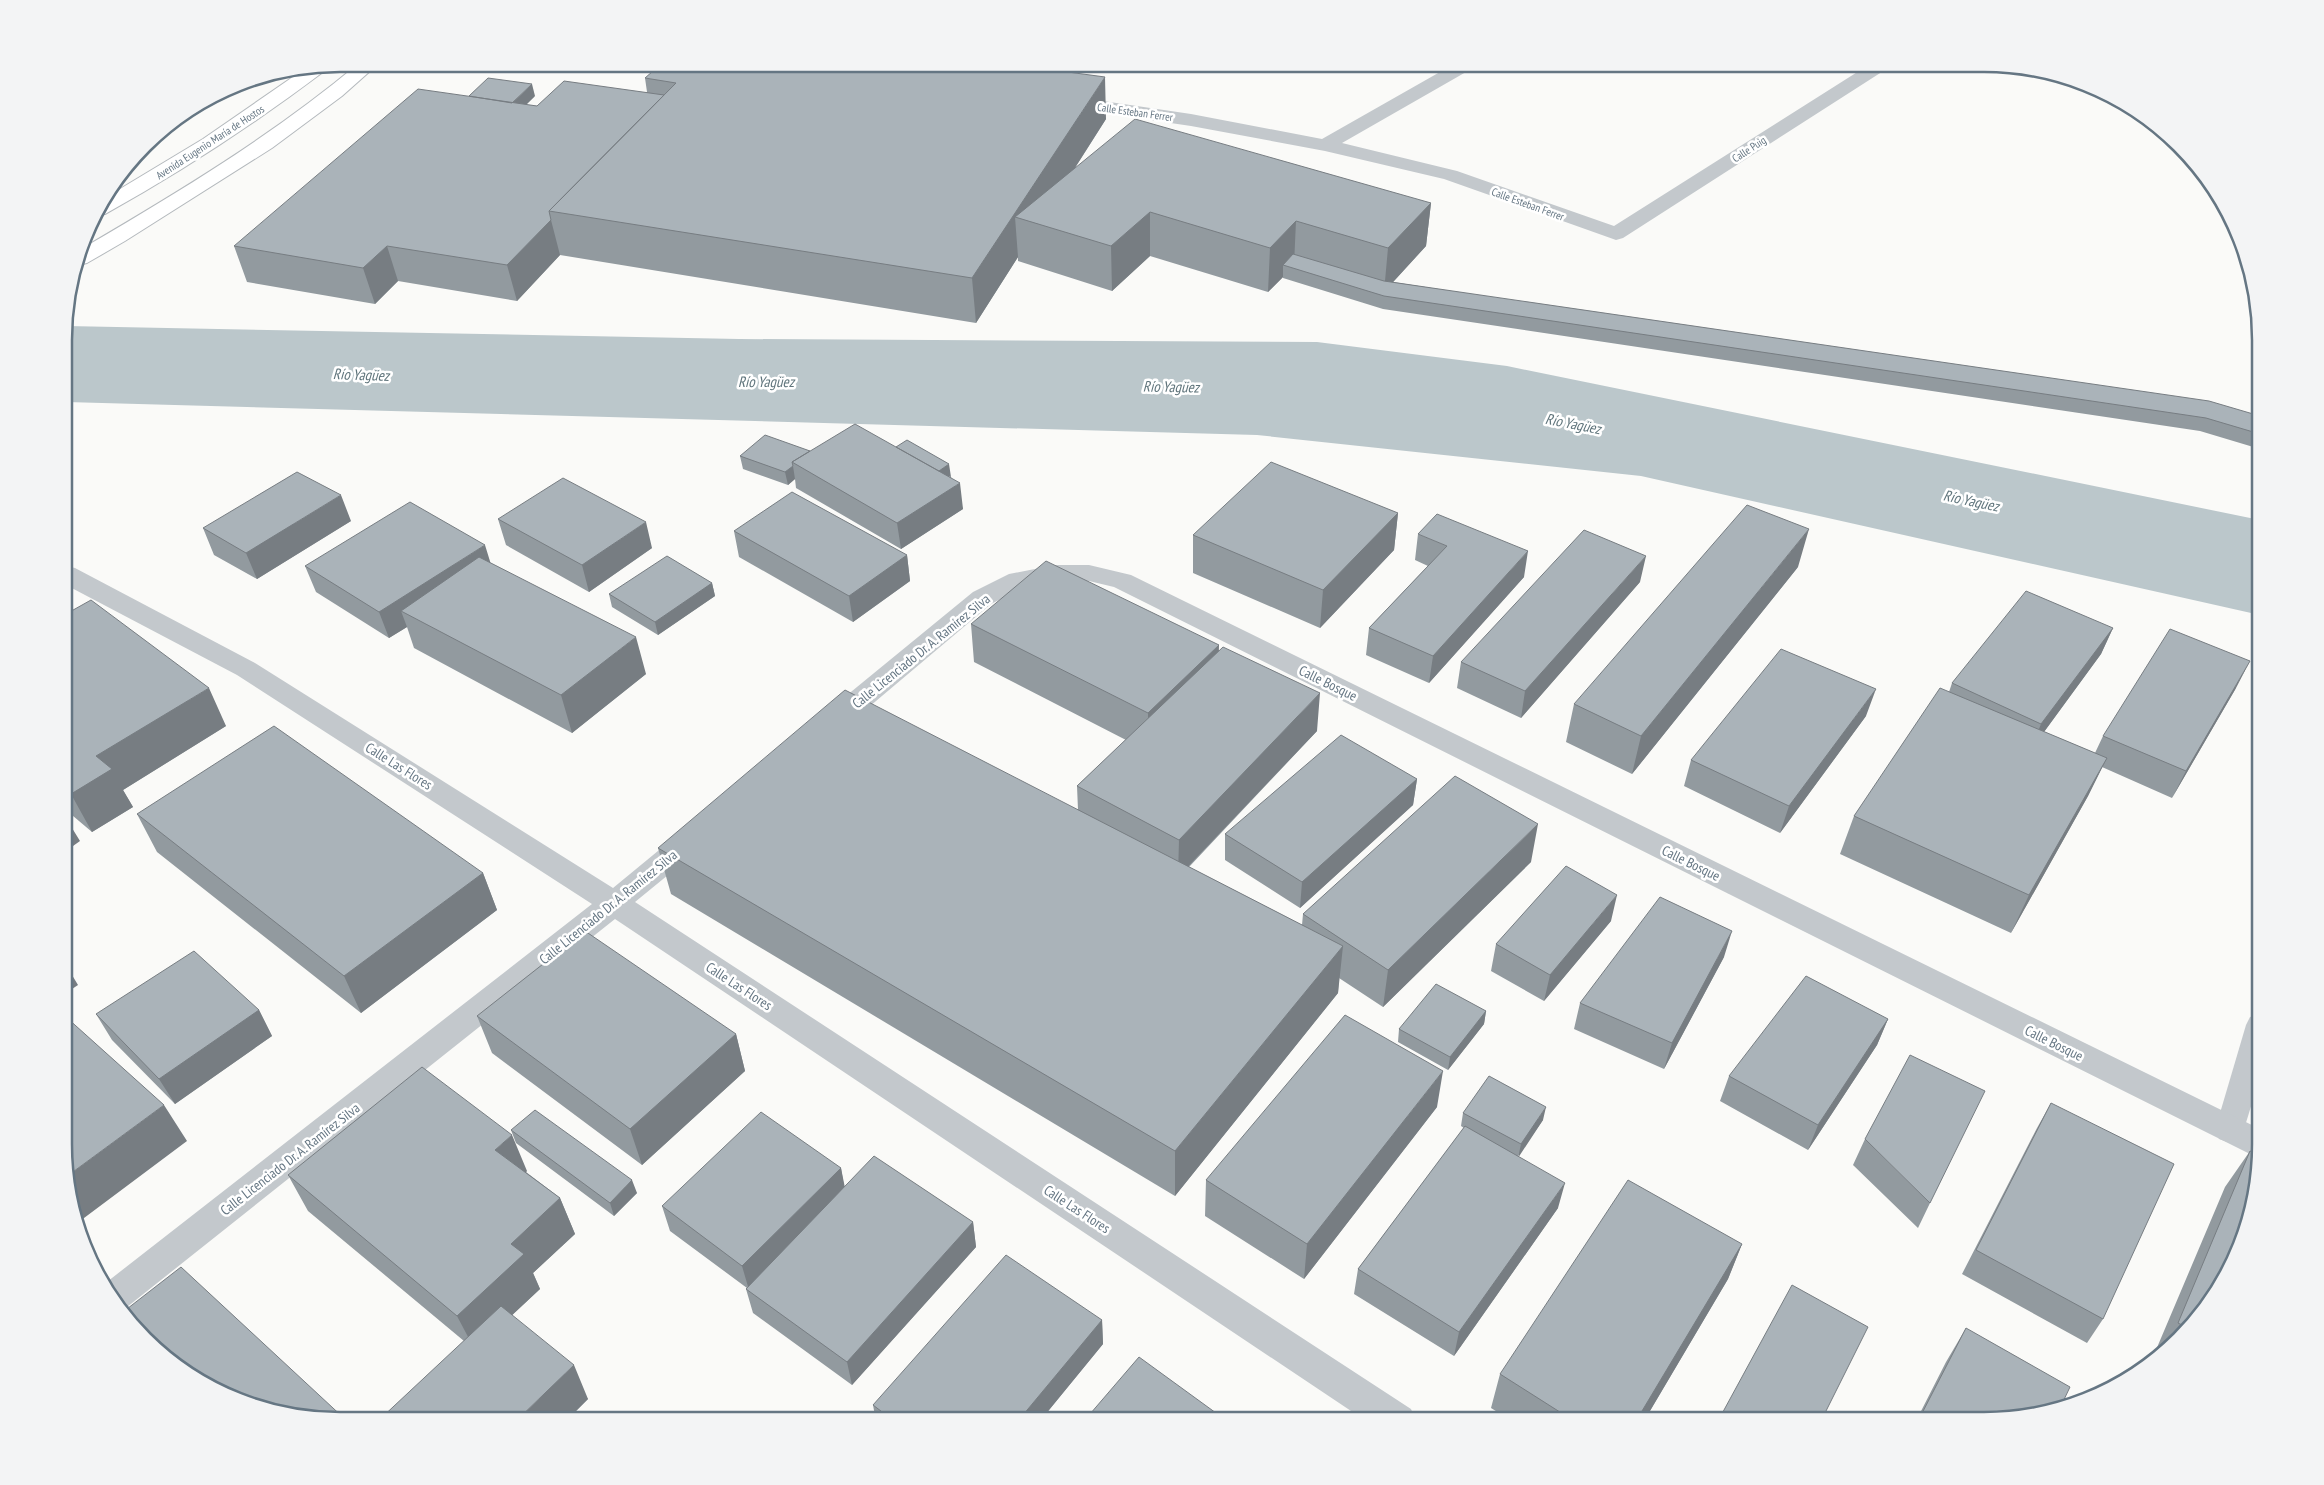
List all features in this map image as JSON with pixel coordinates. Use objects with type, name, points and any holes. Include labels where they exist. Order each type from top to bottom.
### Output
[{"type":"highway","points":[[87,255],[169,206],[287,129],[359,72]]},
{"type":"highway","name":"Avenida Eugenio María de Hostos","points":[[110,203],[224,134],[307,75]]},
{"type":"street","points":[[1324,145],[1453,72]]},
{"type":"street","name":"Calle Puig","points":[[1616,234],[1869,72]]},
{"type":"street","name":"Calle Esteban Ferrer","points":[[1046,99],[1191,120],[1324,145],[1450,175],[1616,234]]},
{"type":"street","name":"Calle Licenciado Dr. A. Ramírez Silva","points":[[814,738],[982,598],[1018,580],[1055,573],[1089,573],[1122,581]]},
{"type":"street","name":"Calle Las Flores","points":[[72,577],[246,669],[614,904],[1384,1412]]},
{"type":"street","name":"Calle Bosque","points":[[1122,581],[2252,1141]]},
{"type":"street","name":"Calle Licenciado Dr. A. Ramírez Silva","points":[[118,1294],[614,904],[714,821]]},
{"type":"lane","points":[[2230,1130],[2252,1053]]},
{"type":"water","name":"Río Yagüez","points":[[73,326],[739,339],[1317,342],[1507,366],[2252,518],[2252,613],[1641,476],[1257,435],[72,402]]},
{"type":"building","points":[[652,72],[1068,72],[1105,77],[972,278],[549,211],[676,83],[645,78]]},
{"type":"building","points":[[488,78],[532,84],[512,103],[469,96]]},
{"type":"building","points":[[564,81],[664,95],[549,211],[551,220],[507,265],[387,246],[363,268],[234,246],[418,89],[537,106]]},
{"type":"building","points":[[1135,119],[1431,203],[1388,248],[1296,221],[1270,248],[1150,212],[1111,246],[1015,217]]},
{"type":"building","points":[[1293,254],[1384,281],[2209,401],[2252,414],[2252,432],[2206,418],[1384,296],[1283,265]]},
{"type":"building","points":[[855,424],[960,483],[897,523],[792,462]]},
{"type":"building","points":[[765,435],[810,451],[792,462],[793,466],[785,472],[740,456]]},
{"type":"building","points":[[907,440],[949,464],[939,471],[896,447]]},
{"type":"building","points":[[1271,462],[1398,513],[1323,590],[1193,535]]},
{"type":"building","points":[[297,472],[341,495],[246,553],[203,528]]},
{"type":"building","points":[[563,478],[646,522],[582,565],[498,519]]},
{"type":"building","points":[[792,492],[907,555],[849,596],[734,531]]},
{"type":"building","points":[[410,502],[485,545],[379,612],[305,566]]},
{"type":"building","points":[[1747,505],[1809,529],[1641,736],[1574,704]]},
{"type":"building","points":[[1437,514],[1528,551],[1433,656],[1369,628],[1447,546],[1418,534]]},
{"type":"building","points":[[1584,530],[1646,556],[1525,691],[1461,662]]},
{"type":"building","points":[[667,556],[712,583],[655,622],[609,594]]},
{"type":"building","points":[[479,557],[636,637],[561,695],[401,611]]},
{"type":"building","points":[[1046,561],[1219,645],[1148,713],[971,624]]},
{"type":"building","points":[[2026,591],[2113,628],[2041,724],[1952,683]]},
{"type":"building","points":[[91,600],[209,688],[96,756],[112,769],[72,793],[72,611]]},
{"type":"building","points":[[2170,629],[2250,661],[2186,771],[2103,736]]},
{"type":"building","points":[[1223,647],[1320,693],[1179,840],[1077,786]]},
{"type":"building","points":[[1781,649],[1876,689],[1789,806],[1691,760]]},
{"type":"building","points":[[1940,688],[2107,758],[2029,895],[1854,816]]},
{"type":"building","points":[[845,690],[1343,946],[1175,1151],[658,848]]},
{"type":"building","points":[[274,726],[483,873],[344,976],[137,814]]},
{"type":"building","points":[[1341,735],[1417,779],[1302,882],[1225,834]]},
{"type":"building","points":[[1455,776],[1538,824],[1388,970],[1303,914]]},
{"type":"building","points":[[1566,866],[1617,895],[1550,975],[1496,944]]},
{"type":"building","points":[[1660,897],[1732,931],[1672,1043],[1580,1003]]},
{"type":"building","points":[[585,931],[736,1034],[630,1129],[477,1016]]},
{"type":"building","points":[[194,951],[259,1010],[159,1079],[96,1014]]},
{"type":"building","points":[[1806,976],[1888,1019],[1818,1125],[1729,1076]]},
{"type":"building","points":[[1436,984],[1486,1011],[1450,1057],[1399,1029]]},
{"type":"building","points":[[1345,1015],[1443,1071],[1307,1244],[1206,1180]]},
{"type":"building","points":[[72,1022],[164,1105],[74,1171],[72,1144]]},
{"type":"building","points":[[1910,1055],[1985,1091],[1930,1203],[1865,1139]]},
{"type":"building","points":[[422,1067],[512,1135],[495,1150],[560,1198],[511,1244],[524,1254],[457,1316],[288,1175]]},
{"type":"building","points":[[1489,1076],[1546,1107],[1521,1144],[1463,1113]]},
{"type":"building","points":[[2051,1103],[2174,1164],[2103,1319],[1976,1250]]},
{"type":"building","points":[[535,1110],[632,1180],[610,1203],[511,1130]]},
{"type":"building","points":[[761,1112],[841,1168],[742,1266],[662,1206]]},
{"type":"building","points":[[1465,1126],[1565,1183],[1459,1332],[1358,1269]]},
{"type":"building","points":[[2250,1151],[2252,1152],[2246,1197],[2231,1247],[2216,1278],[2196,1308],[2182,1325],[2178,1323]]},
{"type":"building","points":[[874,1156],[973,1222],[847,1362],[746,1289]]},
{"type":"building","points":[[1628,1180],[1742,1244],[1641,1412],[1560,1412],[1500,1374]]},
{"type":"building","points":[[1006,1255],[1102,1320],[1025,1412],[882,1412],[873,1405]]},
{"type":"building","points":[[181,1267],[337,1412],[288,1407],[254,1398],[222,1385],[206,1377],[177,1357],[151,1334],[128,1308]]},
{"type":"building","points":[[1792,1285],[1868,1327],[1826,1412],[1723,1412]]},
{"type":"building","points":[[501,1306],[574,1365],[525,1412],[388,1412]]},
{"type":"building","points":[[1966,1328],[2070,1387],[2064,1400],[2036,1407],[2001,1412],[1923,1412]]},
{"type":"building","points":[[1139,1357],[1215,1412],[1092,1412]]}]
